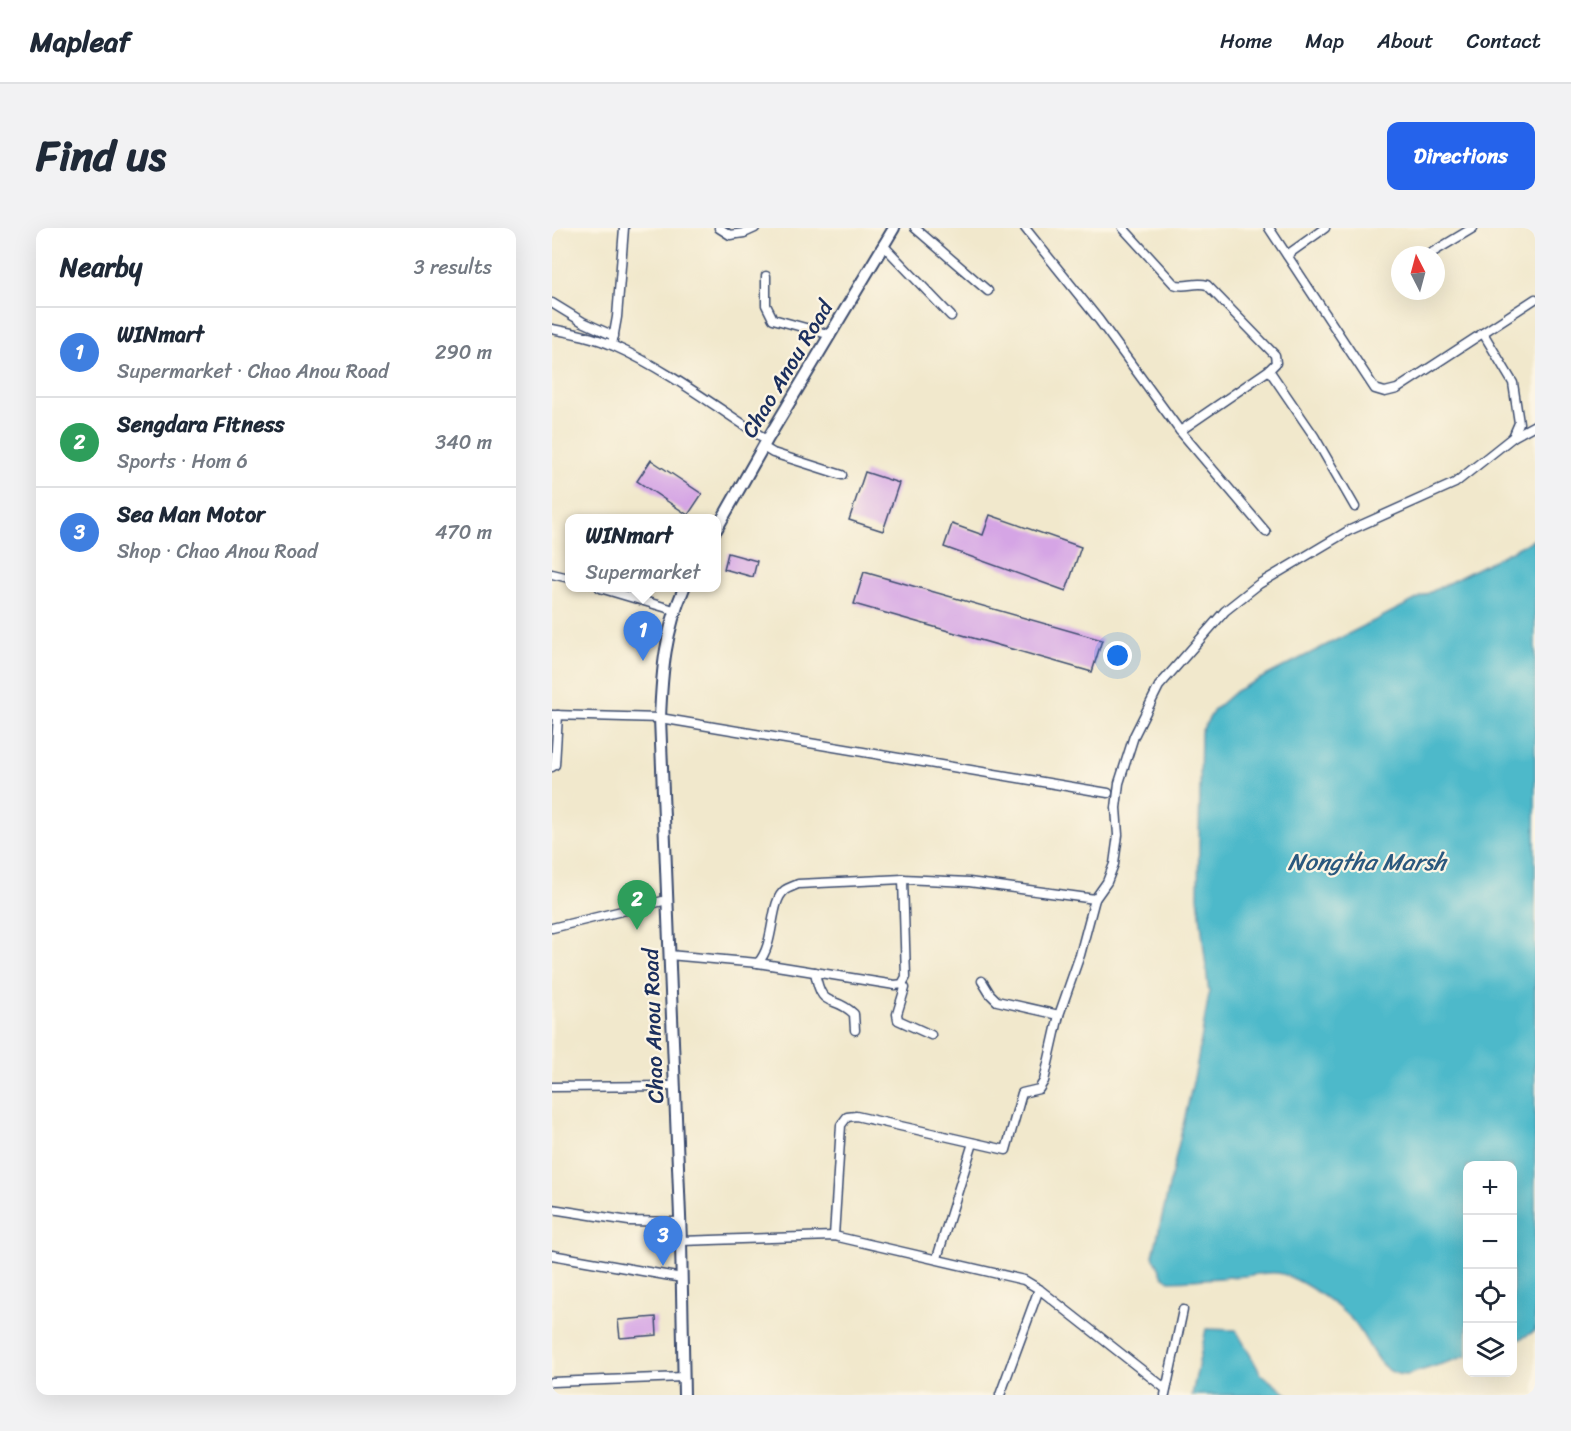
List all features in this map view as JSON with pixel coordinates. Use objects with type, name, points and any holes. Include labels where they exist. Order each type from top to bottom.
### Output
[{"type":"street","points":[[613,340],[624,228]]},
{"type":"street","points":[[718,228],[730,235],[744,233],[755,228]]},
{"type":"street","name":"Chao Anou Road","points":[[721,524],[765,444],[894,228]]},
{"type":"street","points":[[915,228],[988,291]]},
{"type":"street","points":[[1025,228],[1099,320],[1180,431],[1266,532]]},
{"type":"street","points":[[1123,228],[1174,284],[1181,287],[1200,282],[1207,285],[1275,355],[1276,363],[1269,370],[1180,431]]},
{"type":"street","points":[[1269,228],[1375,389],[1385,392],[1397,389],[1535,299]]},
{"type":"street","points":[[1287,255],[1325,228]]},
{"type":"street","points":[[1443,246],[1473,228]]},
{"type":"street","points":[[883,244],[951,316]]},
{"type":"street","points":[[766,276],[766,305],[773,319],[831,335]]},
{"type":"street","points":[[552,303],[613,340],[765,444],[773,453],[842,476]]},
{"type":"street","points":[[552,329],[613,340]]},
{"type":"street","points":[[1483,333],[1513,383],[1519,423],[1513,437]]},
{"type":"street","points":[[1269,370],[1314,436],[1355,507]]},
{"type":"street","points":[[834,1236],[841,1125],[847,1117],[856,1116],[1006,1150],[1022,1093],[1042,1087],[1059,1016],[1080,955],[1095,899],[1107,882],[1114,864],[1118,835],[1116,808],[1119,783],[1134,736],[1159,686],[1185,654],[1225,611],[1259,584],[1348,531],[1455,483],[1513,437],[1535,425]]},
{"type":"street","points":[[613,592],[674,610]]},
{"type":"street","name":"Chao Anou Road","points":[[682,592],[674,610],[664,656],[660,718],[681,1241],[684,1395]]},
{"type":"street","points":[[552,767],[555,765],[555,715],[660,718],[1108,793]]},
{"type":"street","points":[[758,963],[766,954],[777,902],[784,891],[798,884],[903,879],[969,882],[1095,899]]},
{"type":"street","points":[[902,984],[906,977],[903,879]]},
{"type":"street","points":[[552,928],[667,900]]},
{"type":"street","points":[[669,955],[758,963],[895,985],[902,984]]},
{"type":"street","points":[[814,972],[818,990],[825,999],[854,1014],[855,1030]]},
{"type":"street","points":[[982,981],[997,1001],[1059,1016]]},
{"type":"street","points":[[902,984],[905,988],[897,1020],[931,1035]]},
{"type":"street","points":[[552,1086],[675,1086]]},
{"type":"street","points":[[937,1258],[973,1143]]},
{"type":"street","points":[[552,1209],[628,1221],[680,1222]]},
{"type":"street","points":[[681,1241],[834,1236],[937,1258],[1024,1280],[1039,1289],[1165,1392],[1183,1310]]},
{"type":"street","points":[[552,1255],[682,1278]]},
{"type":"street","points":[[1000,1395],[1039,1289]]},
{"type":"street","points":[[552,1382],[684,1377]]},
{"type":"water","name":"Nongtha Marsh","points":[[1535,539],[1535,1331],[1517,1341],[1517,1161],[1463,1161],[1463,1357],[1407,1375],[1396,1374],[1388,1370],[1346,1314],[1322,1295],[1296,1280],[1282,1274],[1271,1273],[1170,1281],[1163,1276],[1153,1256],[1196,1069],[1209,994],[1198,896],[1201,732],[1214,710],[1236,691]]},
{"type":"water","points":[[1206,1329],[1236,1330],[1261,1374],[1288,1395],[1192,1395]]},
{"type":"building","points":[[651,460],[702,494],[686,514],[637,481]]},
{"type":"building","points":[[865,472],[899,483],[883,531],[849,520]]},
{"type":"building","points":[[990,515],[1081,547],[1066,591],[944,547],[952,524],[983,535]]},
{"type":"building","points":[[728,553],[757,561],[753,577],[724,569]]},
{"type":"building","points":[[864,572],[1102,640],[1092,672],[854,604]]},
{"type":"building","points":[[656,1317],[657,1335],[620,1338],[618,1320]]},
{"type":"place","name":"WINmart","points":[[643,661]]},
{"type":"place","name":"Sengdara Fitness","points":[[637,930]]},
{"type":"place","name":"Sea Man Motor","points":[[663,1266]]}]
